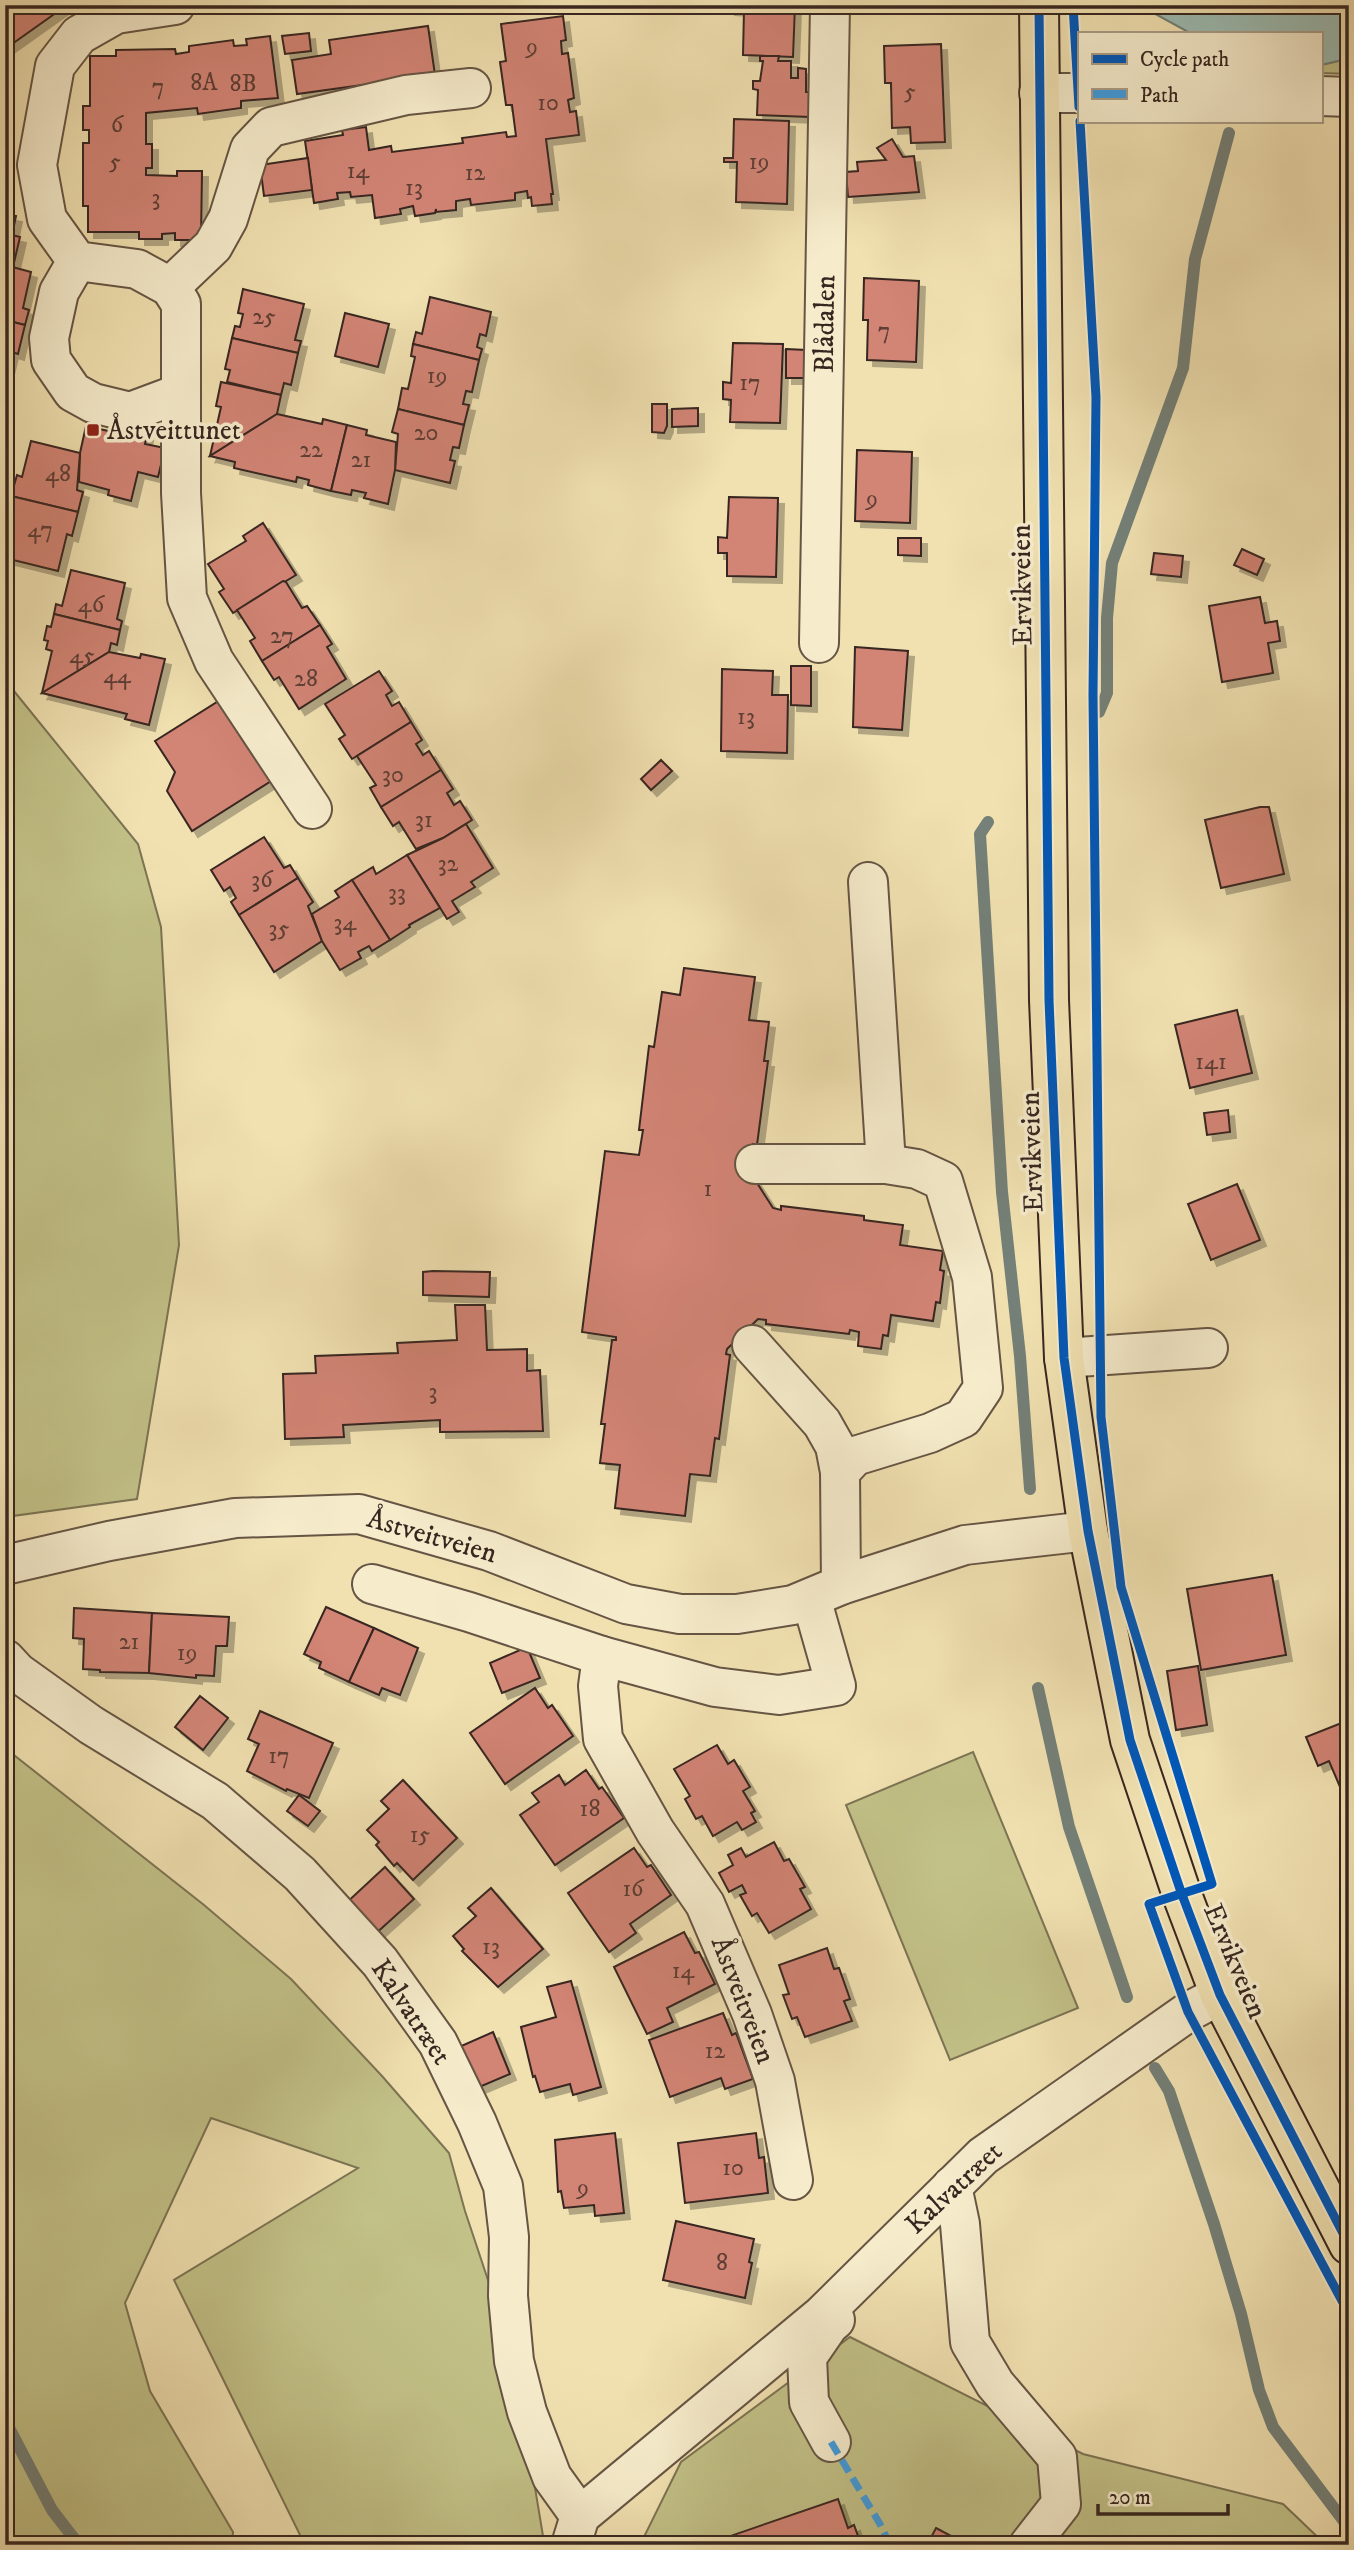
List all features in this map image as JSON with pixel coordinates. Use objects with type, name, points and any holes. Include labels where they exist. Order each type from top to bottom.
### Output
[{"type":"main road","name":"Ervikveien","points":[[1039,5],[1049,1000],[1070,1533],[1130,1740],[1181,1892],[1220,1994],[1349,2245]]},
{"type":"street","points":[[175,5],[116,14],[79,35],[55,66],[37,164],[47,219],[77,261],[137,269],[170,287],[181,304],[181,493],[187,598],[214,661],[312,810]]},
{"type":"street","name":"Blådalen","points":[[819,643],[830,5]]},
{"type":"street","points":[[170,287],[213,246],[228,219],[250,149],[271,127],[405,95],[471,88]]},
{"type":"street","points":[[1039,93],[1078,93]]},
{"type":"street","points":[[1322,96],[1349,97]]},
{"type":"street","points":[[77,261],[59,292],[49,338],[51,360],[73,392],[93,403],[130,412],[181,394]]},
{"type":"street","points":[[868,882],[886,1164]]},
{"type":"street","points":[[755,1164],[886,1164],[917,1169],[943,1181],[972,1277],[982,1388],[963,1419],[930,1433],[855,1456],[840,1472]]},
{"type":"street","points":[[372,1584],[469,1612],[602,1656],[715,1687],[779,1695],[836,1686],[826,1592],[840,1472],[835,1446],[822,1423],[752,1345]]},
{"type":"street","points":[[1064,1358],[1208,1348]]},
{"type":"street","name":"Åstveitveien","points":[[5,1565],[109,1541],[235,1518],[359,1514],[489,1551],[626,1604],[680,1614],[737,1614],[793,1605],[965,1545],[1070,1533]]},
{"type":"street","name":"Åstveitveien","points":[[602,1656],[598,1686],[603,1739],[655,1831],[705,1904],[752,2014],[775,2081],[793,2180]]},
{"type":"street","name":"Kalvatræet","points":[[5,1659],[17,1672],[91,1725],[215,1801],[300,1874],[380,1962],[438,2043],[477,2123],[503,2186],[509,2237],[508,2296],[514,2361],[527,2412],[576,2530],[822,2315],[951,2186],[995,2148],[1188,2012],[1220,1994]]},
{"type":"street","name":"Åstveitveien","points":[[775,2081],[803,2108]]},
{"type":"street","points":[[951,2186],[960,2224],[970,2342],[995,2384],[1057,2457],[1061,2504],[1028,2545]]},
{"type":"street","points":[[831,2442],[809,2402],[807,2357],[829,2325],[960,2224]]},
{"type":"shaded area","points":[[1349,52],[1349,74],[1322,73],[1322,65],[1342,60]]},
{"type":"shaded area","points":[[5,680],[138,844],[161,927],[179,1245],[137,1499],[5,1517]]},
{"type":"shaded area","points":[[5,1748],[204,1905],[291,1979],[382,2076],[449,2153],[465,2211],[513,2355],[544,2542],[542,2545],[305,2545],[174,2280],[358,2168],[211,2118],[125,2303],[150,2391],[233,2532],[232,2545],[5,2545]]},
{"type":"shaded area","points":[[973,1752],[1078,2008],[950,2060],[846,1805]]},
{"type":"shaded area","points":[[850,2337],[1083,2454],[1283,2504],[1326,2545],[640,2545],[681,2462]]},
{"type":"water","points":[[1139,5],[1349,5],[1349,52],[1342,60],[1322,65],[1322,32],[1188,32]]},
{"type":"building","points":[[5,5],[67,5],[5,49]]},
{"type":"building","points":[[729,5],[795,5],[793,57],[743,55],[744,10],[729,9]]},
{"type":"building","points":[[563,16],[566,40],[561,41],[562,54],[568,53],[574,98],[568,100],[570,112],[576,111],[579,135],[546,139],[552,204],[532,206],[527,191],[515,193],[515,200],[471,205],[470,199],[456,201],[456,210],[436,212],[436,209],[435,213],[415,216],[413,206],[400,209],[401,214],[375,218],[372,195],[351,197],[350,192],[337,193],[338,199],[314,203],[305,141],[343,135],[342,130],[366,127],[369,150],[391,146],[392,152],[463,143],[462,138],[506,132],[507,137],[516,136],[512,105],[506,105],[500,62],[506,61],[501,24]]},
{"type":"building","points":[[428,26],[435,75],[297,94],[292,60],[331,54],[329,40]]},
{"type":"building","points":[[309,33],[311,51],[285,54],[282,36]]},
{"type":"building","points":[[270,36],[278,98],[241,101],[241,108],[198,114],[197,108],[146,113],[146,144],[152,144],[152,168],[146,168],[146,175],[177,176],[177,171],[202,171],[201,240],[175,240],[175,233],[162,234],[162,239],[139,239],[139,232],[88,232],[88,206],[83,206],[83,143],[89,143],[89,130],[83,130],[83,106],[90,106],[90,56],[116,56],[116,50],[175,49],[176,54],[189,52],[189,46],[233,40],[234,46],[247,45],[246,39]]},
{"type":"building","points":[[941,44],[945,142],[911,143],[910,127],[892,128],[891,83],[885,83],[884,46]]},
{"type":"building","points":[[760,56],[779,56],[778,61],[791,61],[791,78],[798,78],[798,68],[806,69],[806,92],[811,92],[810,117],[757,115],[758,90],[753,89],[753,81],[760,81],[763,61],[760,61]]},
{"type":"building","points":[[734,119],[789,121],[787,204],[736,202],[737,162],[724,162],[724,158],[733,158]]},
{"type":"building","points":[[892,139],[903,157],[914,156],[919,192],[848,197],[846,172],[858,171],[857,162],[886,160],[877,148]]},
{"type":"building","points":[[308,158],[312,190],[264,196],[260,165]]},
{"type":"building","points":[[5,214],[16,216],[12,235],[20,237],[13,267],[5,265]]},
{"type":"building","points":[[5,265],[31,272],[23,308],[29,310],[25,325],[5,320]]},
{"type":"building","points":[[864,278],[919,281],[916,362],[867,360],[868,320],[863,320]]},
{"type":"building","points":[[243,289],[304,304],[295,340],[301,341],[298,353],[232,338],[235,326],[240,327],[243,314],[238,313]]},
{"type":"building","points":[[430,297],[491,312],[486,336],[480,334],[477,347],[482,349],[479,360],[413,344],[416,332],[422,334]]},
{"type":"building","points":[[345,313],[389,324],[378,367],[335,356]]},
{"type":"building","points":[[5,320],[25,325],[18,354],[12,352],[5,381]]},
{"type":"building","points":[[232,338],[298,353],[291,385],[284,383],[281,395],[227,382],[230,370],[225,369]]},
{"type":"building","points":[[733,343],[783,344],[780,423],[730,422],[731,400],[723,399],[723,382],[731,383]]},
{"type":"building","points":[[413,344],[479,360],[472,392],[466,391],[463,404],[469,405],[464,425],[398,409],[402,388],[408,389],[415,357],[411,356]]},
{"type":"building","points":[[786,349],[806,350],[805,378],[786,378]]},
{"type":"building","points":[[221,382],[281,395],[277,414],[210,456],[221,407],[216,406]]},
{"type":"building","points":[[652,404],[667,404],[667,426],[664,433],[652,432]]},
{"type":"building","points":[[698,408],[698,426],[672,427],[672,409]]},
{"type":"building","points":[[398,409],[464,425],[459,448],[453,447],[450,460],[455,461],[450,483],[395,470],[398,434],[392,432]]},
{"type":"building","points":[[277,414],[322,424],[323,419],[347,425],[331,491],[308,485],[309,480],[297,477],[296,482],[234,468],[235,462],[210,456]]},
{"type":"building","points":[[347,425],[367,430],[366,435],[396,442],[395,470],[388,504],[364,498],[366,493],[352,490],[351,495],[331,491]]},
{"type":"building","points":[[86,426],[122,434],[123,430],[147,435],[145,444],[165,448],[158,477],[138,472],[131,501],[108,495],[109,490],[79,482],[80,453]]},
{"type":"building","points":[[31,441],[80,453],[77,490],[83,492],[78,512],[11,496],[17,475],[22,477]]},
{"type":"building","points":[[857,450],[912,452],[910,523],[855,521]]},
{"type":"building","points":[[11,496],[78,512],[72,536],[67,534],[58,571],[5,558],[12,522],[6,520]]},
{"type":"building","points":[[729,497],[778,498],[776,577],[727,576],[727,553],[718,553],[718,537],[727,538]]},
{"type":"building","points":[[263,523],[296,575],[233,613],[219,592],[224,589],[208,564],[246,541],[243,536]]},
{"type":"building","points":[[898,538],[921,538],[921,556],[898,555]]},
{"type":"building","points":[[1242,549],[1264,559],[1257,575],[1234,565]]},
{"type":"building","points":[[1154,553],[1183,556],[1181,577],[1151,574]]},
{"type":"building","points":[[71,570],[125,583],[117,619],[122,621],[120,630],[54,614],[56,604],[62,606]]},
{"type":"building","points":[[283,581],[302,608],[307,606],[320,625],[262,661],[250,641],[255,638],[237,610]]},
{"type":"building","points":[[1260,597],[1265,623],[1277,621],[1280,641],[1268,643],[1273,673],[1222,682],[1209,606]]},
{"type":"building","points":[[54,614],[120,630],[117,645],[111,643],[109,652],[42,693],[52,651],[46,649],[48,641],[44,640],[47,626],[51,627]]},
{"type":"building","points":[[320,625],[332,644],[327,647],[346,679],[299,709],[279,677],[274,680],[262,661]]},
{"type":"building","points":[[855,647],[908,651],[902,730],[853,727]]},
{"type":"building","points":[[109,652],[140,658],[141,654],[165,659],[149,725],[125,719],[127,714],[42,693]]},
{"type":"building","points":[[791,666],[811,666],[811,706],[791,705]]},
{"type":"building","points":[[722,669],[773,671],[772,695],[788,695],[787,753],[721,751]]},
{"type":"building","points":[[379,671],[392,691],[386,695],[392,706],[399,702],[411,722],[352,759],[339,739],[345,735],[325,704]]},
{"type":"building","points":[[225,697],[276,778],[192,831],[167,791],[175,772],[155,741]]},
{"type":"building","points":[[411,722],[422,740],[416,744],[423,755],[429,751],[441,770],[381,807],[370,788],[376,785],[357,756]]},
{"type":"building","points":[[661,760],[672,771],[651,790],[641,779]]},
{"type":"building","points":[[441,770],[453,789],[447,793],[454,805],[460,801],[472,820],[443,838],[416,849],[399,822],[393,826],[381,807]]},
{"type":"building","points":[[1269,807],[1284,874],[1221,888],[1205,820]]},
{"type":"building","points":[[466,824],[493,868],[471,882],[475,887],[452,901],[459,912],[447,919],[407,855]]},
{"type":"building","points":[[264,837],[284,868],[290,865],[298,878],[239,915],[231,902],[236,898],[230,887],[224,891],[211,870]]},
{"type":"building","points":[[407,855],[440,908],[409,925],[410,927],[390,940],[352,880],[373,867],[376,874]]},
{"type":"building","points":[[298,878],[313,902],[308,906],[322,941],[274,972],[239,915]]},
{"type":"building","points":[[352,880],[390,940],[372,951],[369,946],[358,952],[361,958],[340,970],[322,941],[312,914],[339,897],[335,891]]},
{"type":"building","points":[[684,968],[755,977],[749,1020],[769,1022],[764,1061],[768,1061],[757,1145],[753,1144],[750,1172],[773,1208],[781,1210],[781,1206],[864,1216],[864,1220],[903,1225],[900,1245],[943,1251],[940,1270],[944,1271],[940,1303],[936,1302],[933,1321],[891,1315],[888,1336],[883,1335],[881,1349],[858,1346],[859,1332],[850,1330],[849,1334],[766,1324],[766,1320],[758,1319],[727,1349],[726,1354],[730,1355],[719,1439],[715,1438],[710,1476],[690,1474],[685,1516],[615,1508],[620,1465],[600,1463],[605,1424],[601,1424],[612,1340],[616,1340],[616,1337],[582,1332],[605,1151],[639,1155],[643,1130],[639,1130],[649,1046],[654,1047],[662,992],[680,995]]},
{"type":"building","points":[[1237,1010],[1252,1073],[1190,1088],[1175,1025]]},
{"type":"building","points":[[1228,1110],[1230,1132],[1207,1135],[1204,1113]]},
{"type":"building","points":[[1237,1184],[1260,1240],[1211,1260],[1188,1204]]},
{"type":"building","points":[[423,1272],[490,1272],[489,1297],[423,1295]]},
{"type":"building","points":[[455,1305],[485,1305],[487,1350],[527,1349],[527,1371],[540,1370],[543,1431],[440,1432],[440,1420],[343,1425],[344,1437],[285,1439],[283,1374],[316,1373],[315,1356],[398,1353],[397,1343],[457,1340]]},
{"type":"building","points":[[1272,1575],[1286,1655],[1201,1670],[1187,1589]]},
{"type":"building","points":[[326,1607],[374,1628],[349,1682],[319,1668],[321,1662],[304,1654]]},
{"type":"building","points":[[74,1608],[152,1613],[149,1673],[83,1669],[84,1639],[73,1638]]},
{"type":"building","points":[[152,1613],[229,1617],[227,1646],[216,1646],[214,1676],[196,1675],[196,1678],[149,1673]]},
{"type":"building","points":[[374,1628],[418,1648],[400,1695],[382,1688],[379,1695],[349,1682]]},
{"type":"building","points":[[527,1647],[540,1678],[502,1693],[490,1663]]},
{"type":"building","points":[[1198,1666],[1207,1725],[1176,1730],[1167,1671]]},
{"type":"building","points":[[535,1688],[548,1708],[552,1705],[573,1736],[505,1784],[470,1733]]},
{"type":"building","points":[[200,1696],[228,1718],[203,1750],[175,1727]]},
{"type":"building","points":[[260,1711],[333,1743],[309,1798],[287,1789],[286,1791],[247,1771],[259,1744],[248,1739]]},
{"type":"building","points":[[1349,1720],[1349,1808],[1329,1761],[1318,1766],[1306,1737]]},
{"type":"building","points":[[717,1745],[728,1764],[734,1760],[750,1787],[743,1791],[755,1811],[751,1813],[756,1822],[742,1830],[737,1822],[713,1836],[702,1816],[696,1819],[685,1799],[690,1796],[674,1769]]},
{"type":"building","points":[[586,1770],[624,1818],[555,1865],[520,1815],[539,1802],[532,1793],[559,1775],[565,1785]]},
{"type":"building","points":[[403,1780],[457,1838],[413,1880],[397,1863],[394,1866],[376,1845],[379,1842],[367,1830],[389,1809],[381,1801]]},
{"type":"building","points":[[299,1795],[320,1811],[308,1826],[287,1811]]},
{"type":"building","points":[[774,1842],[784,1861],[789,1859],[805,1887],[800,1889],[811,1909],[769,1933],[757,1913],[752,1916],[740,1895],[746,1893],[742,1885],[729,1892],[719,1873],[733,1865],[728,1855],[741,1848],[746,1857]]},
{"type":"building","points":[[634,1848],[647,1867],[651,1865],[671,1895],[630,1924],[636,1933],[609,1952],[568,1893]]},
{"type":"building","points":[[385,1867],[414,1899],[373,1936],[344,1905]]},
{"type":"building","points":[[491,1888],[543,1949],[498,1987],[462,1951],[464,1949],[453,1936],[476,1916],[468,1908]]},
{"type":"building","points":[[684,1932],[695,1953],[699,1952],[715,1984],[667,2008],[673,2022],[647,2034],[614,1967]]},
{"type":"building","points":[[827,1948],[834,1969],[839,1968],[850,1999],[844,2001],[852,2021],[805,2037],[797,2017],[792,2019],[783,1995],[789,1994],[779,1965]]},
{"type":"building","points":[[571,1981],[601,2087],[573,2095],[570,2084],[540,2092],[535,2076],[533,2077],[521,2027],[556,2017],[547,1987]]},
{"type":"building","points":[[723,2013],[732,2035],[736,2033],[753,2079],[725,2089],[721,2078],[670,2097],[649,2040]]},
{"type":"building","points":[[493,2032],[510,2074],[477,2088],[459,2047]]},
{"type":"building","points":[[615,2133],[624,2213],[595,2216],[594,2205],[564,2208],[561,2191],[558,2192],[555,2140]]},
{"type":"building","points":[[756,2133],[759,2158],[764,2157],[768,2193],[685,2203],[678,2143]]},
{"type":"building","points":[[676,2221],[754,2239],[745,2298],[663,2280]]},
{"type":"building","points":[[838,2499],[848,2528],[854,2525],[858,2536],[852,2538],[854,2545],[714,2545],[713,2542]]},
{"type":"building","points":[[936,2528],[968,2545],[927,2545]]},
{"type":"waterway","points":[[1099,712],[1107,693],[1107,618],[1112,563],[1183,368],[1195,259],[1229,133]]},
{"type":"waterway","points":[[988,822],[980,834],[1002,1192],[1020,1356],[1030,1489]]},
{"type":"waterway","points":[[1038,1688],[1069,1827],[1127,1997]]},
{"type":"waterway","points":[[1155,2068],[1169,2091],[1214,2224],[1241,2314],[1259,2390],[1273,2427],[1349,2528]]},
{"type":"waterway","points":[[5,2420],[52,2510],[79,2545]]},
{"type":"marked path","points":[[831,2442],[890,2545]]},
{"type":"cycle path","points":[[1039,5],[1049,1000],[1064,1358],[1088,1531],[1130,1740],[1181,1892],[1220,1995],[1349,2245]]},
{"type":"cycle path","points":[[1073,5],[1078,90]]},
{"type":"cycle path","points":[[1080,122],[1096,397],[1093,695],[1101,1417],[1121,1587],[1212,1884],[1149,1904],[1188,2012],[1349,2314]]},
{"type":"place","name":"Åstveittunet","points":[[93,430]]}]
